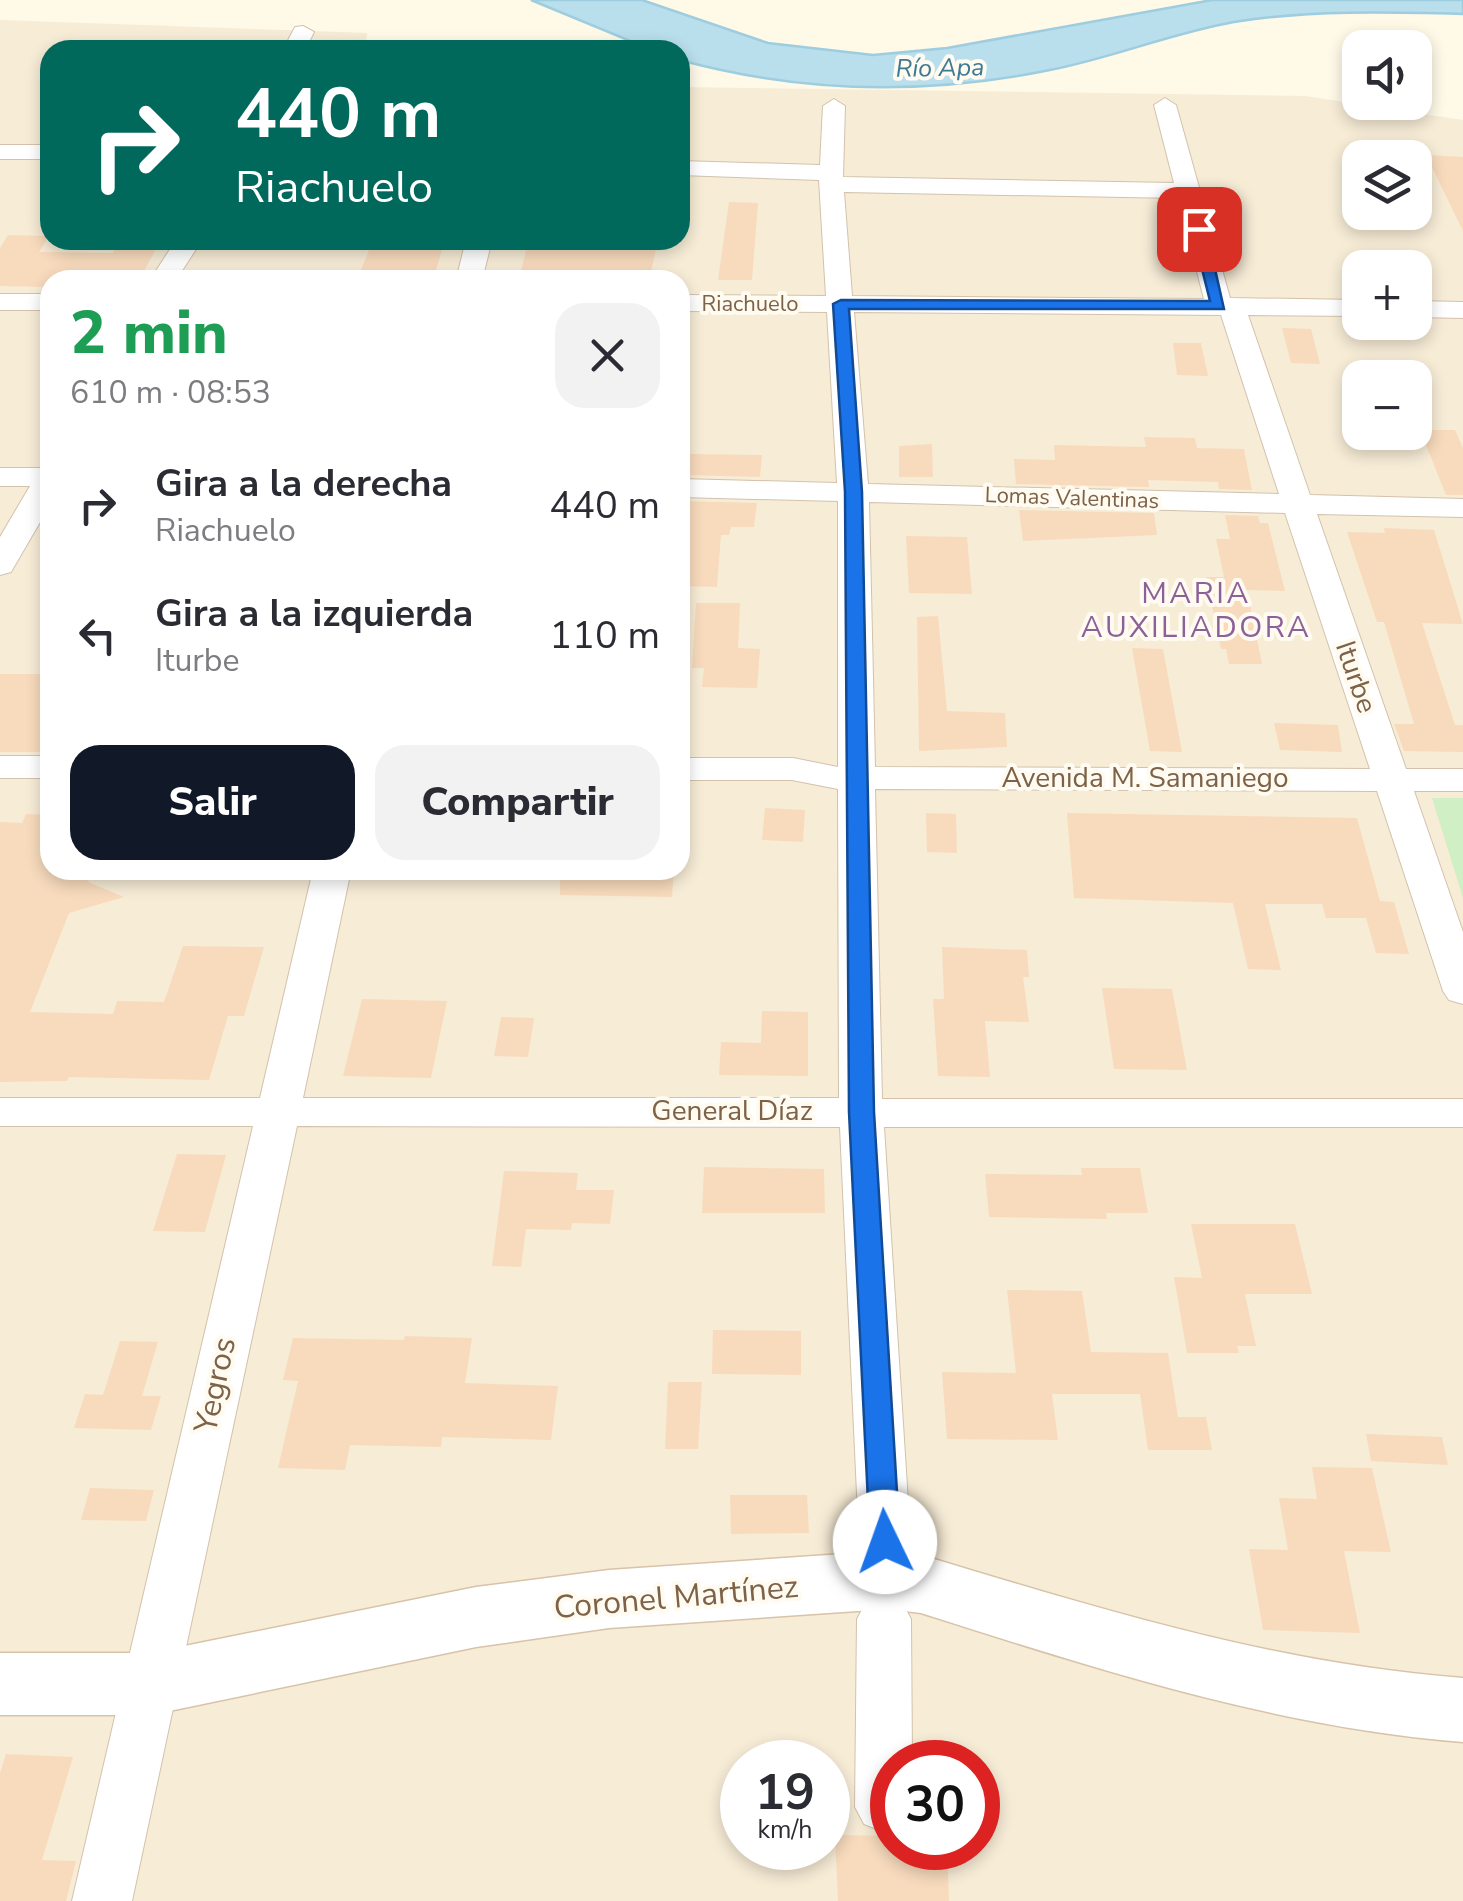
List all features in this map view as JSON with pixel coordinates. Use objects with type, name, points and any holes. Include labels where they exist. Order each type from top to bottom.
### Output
[{"type":"street","points":[[834,106],[831,177],[854,492],[841,778],[886,1600],[885,1740]]},
{"type":"street","name":"Iturbe","points":[[1166,106],[1225,306],[1298,504],[1463,991]]},
{"type":"street","points":[[0,152],[40,152]]},
{"type":"street","points":[[690,169],[831,177],[1188,186]]},
{"type":"street","points":[[0,302],[40,302]]},
{"type":"street","name":"Riachuelo","points":[[690,304],[1342,308]]},
{"type":"street","points":[[1432,309],[1463,310]]},
{"type":"street","points":[[0,477],[40,477]]},
{"type":"street","name":"Lomas Valentinas","points":[[690,488],[1463,508]]},
{"type":"street","points":[[0,565],[40,495]]},
{"type":"street","points":[[0,767],[40,767]]},
{"type":"street","name":"Avenida M. Samaniego","points":[[690,769],[793,769],[841,778],[1463,780]]},
{"type":"street","name":"Avenida M. Samaniego","points":[[690,790],[794,790],[841,778]]},
{"type":"street","points":[[0,790],[40,790]]},
{"type":"street","name":"Yegros","points":[[102,1901],[275,1111],[330,880]]},
{"type":"street","name":"General Díaz","points":[[0,1112],[1463,1113]]},
{"type":"street","name":"Coronel Martínez","points":[[0,1684],[150,1684],[476,1616],[609,1599],[886,1600],[921,1584],[1274,1689],[1344,1701],[1463,1710]]},
{"type":"shaded area","points":[[0,20],[367,33],[366,40],[40,40],[40,250],[690,250],[690,87],[1305,96],[1342,102],[1342,120],[1432,120],[1432,115],[1463,120],[1463,1901],[0,1901]]},
{"type":"green space","points":[[1432,798],[1463,798],[1463,898]]},
{"type":"water","name":"Río Apa","points":[[531,0],[642,0],[768,43],[873,55],[947,48],[1212,0],[1463,0],[1463,14],[1291,15],[1234,22],[1073,65],[1004,78],[911,87],[772,79],[690,62],[690,40],[628,40]]},
{"type":"building","points":[[1432,155],[1463,157],[1463,231],[1432,167]]},
{"type":"building","points":[[729,202],[758,203],[752,280],[718,280]]},
{"type":"building","points":[[8,235],[40,236],[39,252],[156,250],[144,270],[40,270],[40,287],[0,286],[0,248]]},
{"type":"building","points":[[369,250],[442,250],[436,270],[361,270]]},
{"type":"building","points":[[526,250],[656,250],[651,270],[521,270]]},
{"type":"building","points":[[1282,328],[1311,329],[1320,364],[1291,363]]},
{"type":"building","points":[[1173,343],[1201,343],[1208,376],[1177,375]]},
{"type":"building","points":[[1432,430],[1455,430],[1463,448],[1463,495],[1446,495],[1428,450],[1432,450]]},
{"type":"building","points":[[1144,437],[1195,438],[1197,448],[1244,449],[1252,490],[1219,489],[1218,482],[1148,480],[1149,487],[1016,484],[1014,459],[1055,460],[1054,445],[1146,447]]},
{"type":"building","points":[[932,444],[933,477],[899,477],[899,446]]},
{"type":"building","points":[[690,454],[762,455],[760,477],[690,475]]},
{"type":"building","points":[[690,501],[757,503],[754,527],[731,527],[729,535],[721,535],[717,587],[690,586]]},
{"type":"building","points":[[1019,510],[1154,513],[1157,535],[1023,541]]},
{"type":"building","points":[[1225,515],[1258,516],[1260,523],[1268,523],[1285,591],[1247,590],[1262,664],[1229,664],[1226,649],[1221,649],[1206,577],[1224,577],[1216,539],[1230,539]]},
{"type":"building","points":[[1384,528],[1434,530],[1463,624],[1422,623],[1455,725],[1463,725],[1463,752],[1404,751],[1394,724],[1414,724],[1384,622],[1377,622],[1347,532],[1385,533]]},
{"type":"building","points":[[906,536],[967,537],[972,594],[909,593]]},
{"type":"building","points":[[696,603],[740,603],[738,648],[760,649],[757,688],[702,687],[704,668],[692,668]]},
{"type":"building","points":[[938,616],[947,711],[1005,713],[1007,747],[919,751],[917,617]]},
{"type":"building","points":[[1132,648],[1163,649],[1182,752],[1150,751]]},
{"type":"building","points":[[0,674],[40,674],[40,752],[0,752]]},
{"type":"building","points":[[1274,723],[1338,725],[1342,752],[1280,750]]},
{"type":"building","points":[[765,808],[805,810],[803,842],[762,840]]},
{"type":"building","points":[[926,813],[956,814],[957,853],[927,852]]},
{"type":"building","points":[[1067,813],[1357,818],[1380,901],[1394,902],[1409,954],[1376,953],[1366,918],[1326,918],[1322,904],[1265,904],[1281,970],[1248,969],[1233,903],[1074,898]]},
{"type":"building","points":[[26,814],[40,815],[40,880],[89,880],[124,897],[69,913],[30,1012],[113,1014],[117,1001],[164,1002],[183,946],[264,947],[244,1016],[228,1016],[209,1080],[69,1077],[67,1081],[0,1082],[0,822],[22,823]]},
{"type":"building","points":[[560,880],[673,880],[672,897],[560,895]]},
{"type":"building","points":[[942,947],[1027,950],[1029,977],[1023,977],[1029,1022],[985,1021],[990,1077],[938,1076],[933,999],[944,999]]},
{"type":"building","points":[[1102,988],[1172,989],[1187,1070],[1114,1069]]},
{"type":"building","points":[[362,999],[447,1001],[431,1078],[343,1076]]},
{"type":"building","points":[[762,1011],[808,1012],[808,1076],[719,1075],[721,1042],[761,1043]]},
{"type":"building","points":[[501,1017],[534,1018],[528,1057],[494,1056]]},
{"type":"building","points":[[177,1154],[226,1155],[205,1232],[153,1231]]},
{"type":"building","points":[[704,1167],[824,1169],[825,1213],[702,1213]]},
{"type":"building","points":[[1081,1168],[1140,1168],[1148,1213],[1106,1213],[1107,1219],[989,1217],[985,1174],[1082,1175]]},
{"type":"building","points":[[504,1171],[578,1173],[576,1190],[614,1190],[610,1224],[572,1223],[571,1230],[526,1229],[521,1267],[492,1266]]},
{"type":"building","points":[[1191,1224],[1295,1224],[1312,1294],[1245,1294],[1256,1346],[1237,1346],[1239,1353],[1187,1353],[1174,1277],[1202,1278]]},
{"type":"building","points":[[1007,1290],[1082,1291],[1091,1352],[1168,1353],[1178,1417],[1206,1417],[1212,1450],[1148,1450],[1140,1394],[1052,1394],[1058,1440],[947,1439],[942,1372],[1016,1373]]},
{"type":"building","points":[[713,1330],[801,1331],[801,1375],[712,1374]]},
{"type":"building","points":[[405,1336],[472,1338],[465,1383],[558,1386],[551,1440],[442,1437],[441,1447],[350,1445],[345,1470],[278,1468],[298,1381],[283,1380],[293,1338],[404,1340]]},
{"type":"building","points":[[120,1341],[158,1342],[142,1396],[161,1396],[151,1430],[74,1428],[85,1394],[103,1395]]},
{"type":"building","points":[[668,1382],[702,1382],[698,1449],[665,1449]]},
{"type":"building","points":[[1366,1434],[1442,1437],[1448,1465],[1371,1461]]},
{"type":"building","points":[[1312,1467],[1372,1468],[1391,1552],[1344,1551],[1360,1633],[1263,1630],[1249,1549],[1288,1550],[1279,1498],[1317,1499]]},
{"type":"building","points":[[90,1488],[154,1490],[146,1521],[81,1520]]},
{"type":"building","points":[[730,1495],[807,1495],[809,1533],[731,1534]]},
{"type":"building","points":[[6,1754],[73,1757],[42,1860],[76,1861],[66,1901],[0,1901],[0,1773]]},
{"type":"building","points":[[850,1835],[870,1836],[870,1870],[948,1870],[949,1901],[838,1901],[837,1870],[850,1870]]},
{"type":"district","name":"MARIA AUXILIADORA","points":[[1196,610]]},
{"type":"route","points":[[885,1542],[862,1112],[854,492],[841,304],[1218,306],[1199,229]]}]
